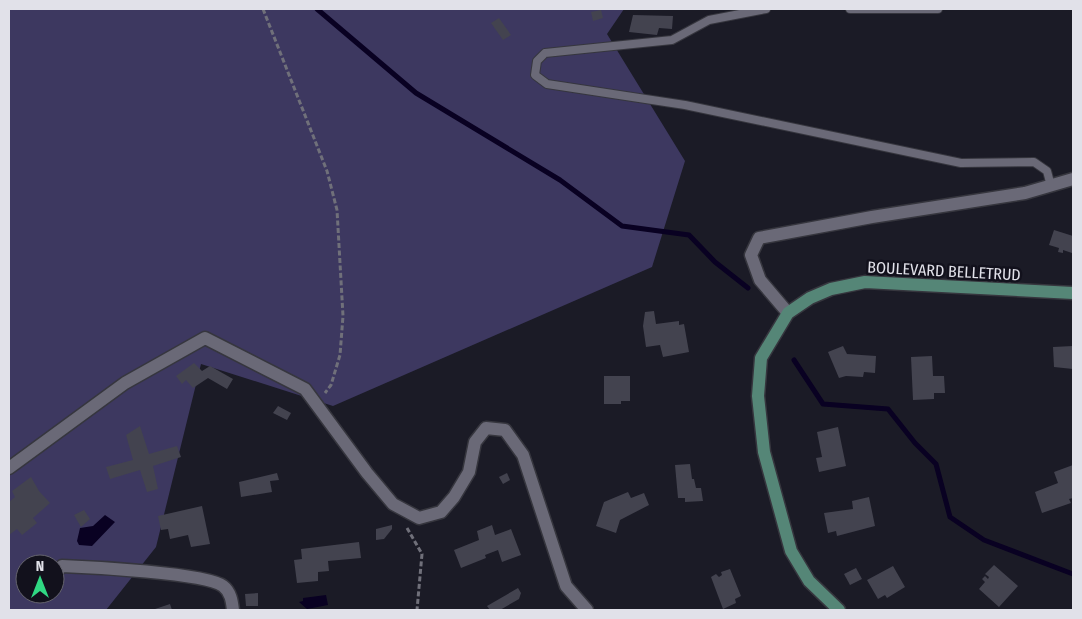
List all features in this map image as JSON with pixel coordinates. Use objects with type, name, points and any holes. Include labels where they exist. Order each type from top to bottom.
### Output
[{"type":"main road","name":"BOULEVARD BELLETRUD","points":[[840,610],[809,581],[791,551],[764,452],[758,396],[761,358],[788,313],[810,298],[831,288],[865,282],[1073,293]]},
{"type":"street","points":[[788,313],[760,280],[751,255],[759,238],[872,217],[1025,193],[1073,179]]},
{"type":"street","points":[[9,468],[125,383],[205,338],[306,390],[367,473],[394,504],[419,518],[442,512],[469,472],[475,442],[486,428],[505,430],[522,455],[566,586],[587,610]]},
{"type":"street","points":[[65,566],[191,577],[223,586],[232,598],[233,610]]},
{"type":"lane","points":[[766,9],[709,20],[672,40],[544,52],[537,61],[535,75],[547,84],[685,105],[962,163],[1034,162],[1047,171],[1051,186]]},
{"type":"lane","points":[[850,9],[938,9]]},
{"type":"path","points":[[263,9],[327,171],[338,210],[343,316],[340,355],[331,386],[316,402]]},
{"type":"path","points":[[394,504],[422,554],[417,610]]},
{"type":"shaded area","points":[[9,9],[624,9],[607,34],[685,161],[652,267],[333,406],[201,364],[156,547],[106,610],[9,610]]},
{"type":"shaded area","points":[[105,515],[115,522],[92,546],[79,545],[77,541],[80,528],[93,526]]},
{"type":"shaded area","points":[[326,595],[328,605],[307,609],[299,602],[303,601],[303,598]]},
{"type":"building","points":[[601,10],[603,18],[593,21],[591,12]]},
{"type":"building","points":[[633,15],[673,16],[672,29],[659,28],[657,35],[629,32]]},
{"type":"building","points":[[499,18],[511,35],[503,40],[491,23]]},
{"type":"building","points":[[1054,230],[1073,236],[1072,253],[1063,250],[1063,253],[1058,252],[1059,248],[1049,245]]},
{"type":"building","points":[[654,311],[656,324],[679,321],[679,325],[684,324],[689,352],[663,357],[660,345],[646,347],[643,326],[645,312]]},
{"type":"building","points":[[843,346],[847,354],[876,356],[875,373],[864,372],[863,377],[846,376],[839,378],[828,352]]},
{"type":"building","points":[[1073,346],[1073,369],[1054,367],[1053,347]]},
{"type":"building","points":[[932,356],[933,376],[944,376],[945,393],[934,393],[934,399],[913,400],[911,357]]},
{"type":"building","points":[[194,363],[202,371],[210,366],[233,379],[227,389],[208,378],[193,388],[186,380],[182,384],[176,376]]},
{"type":"building","points":[[604,376],[630,376],[630,401],[621,401],[621,404],[604,404]]},
{"type":"building","points":[[278,406],[291,413],[287,420],[273,413]]},
{"type":"building","points":[[140,426],[149,454],[177,446],[181,457],[153,466],[158,489],[147,492],[140,470],[110,479],[106,467],[133,460],[126,435]]},
{"type":"building","points":[[838,427],[846,466],[819,472],[816,458],[822,457],[817,432]]},
{"type":"building","points":[[690,464],[692,479],[694,479],[696,488],[701,488],[703,501],[685,502],[685,498],[678,498],[675,465]]},
{"type":"building","points":[[1073,465],[1073,498],[1069,499],[1071,503],[1042,513],[1035,492],[1058,483],[1054,472]]},
{"type":"building","points":[[277,473],[279,480],[270,481],[272,492],[241,497],[239,482]]},
{"type":"building","points":[[507,473],[510,480],[503,484],[499,477]]},
{"type":"building","points":[[31,477],[39,491],[50,503],[33,518],[37,523],[22,535],[17,529],[9,535],[9,502],[15,497],[12,491]]},
{"type":"building","points":[[628,492],[631,498],[644,493],[649,505],[620,520],[616,533],[596,526],[604,502]]},
{"type":"building","points":[[869,497],[875,526],[837,536],[836,531],[828,533],[824,513],[853,509],[852,501]]},
{"type":"building","points":[[202,506],[210,544],[191,547],[188,535],[170,539],[168,529],[161,530],[158,516]]},
{"type":"building","points":[[84,510],[90,519],[81,527],[74,515]]},
{"type":"building","points":[[392,525],[392,529],[384,539],[376,540],[376,529]]},
{"type":"building","points":[[492,525],[495,535],[511,529],[521,555],[502,562],[498,550],[485,555],[486,558],[461,568],[454,550],[479,540],[477,531]]},
{"type":"building","points":[[359,542],[361,558],[328,561],[329,571],[318,572],[318,581],[297,583],[294,560],[302,559],[301,549]]},
{"type":"building","points":[[994,565],[1018,586],[999,607],[979,589],[985,582],[982,579],[985,576],[988,579],[989,577],[985,574]]},
{"type":"building","points":[[893,566],[905,587],[887,598],[885,595],[878,599],[867,580]]},
{"type":"building","points":[[856,568],[862,579],[850,585],[844,574]]},
{"type":"building","points":[[730,569],[741,596],[735,599],[736,603],[723,609],[711,577],[716,574],[719,577],[722,575],[721,572]]},
{"type":"building","points":[[518,588],[521,593],[519,599],[500,610],[490,610],[487,606]]},
{"type":"building","points":[[258,593],[258,606],[246,606],[245,594]]},
{"type":"building","points":[[170,604],[172,610],[152,610]]},
{"type":"waterway","points":[[317,9],[416,93],[560,180],[622,226],[689,235],[715,262],[748,288]]},
{"type":"waterway","points":[[794,360],[823,404],[888,409],[915,443],[936,464],[950,517],[984,540],[1073,574]]}]
